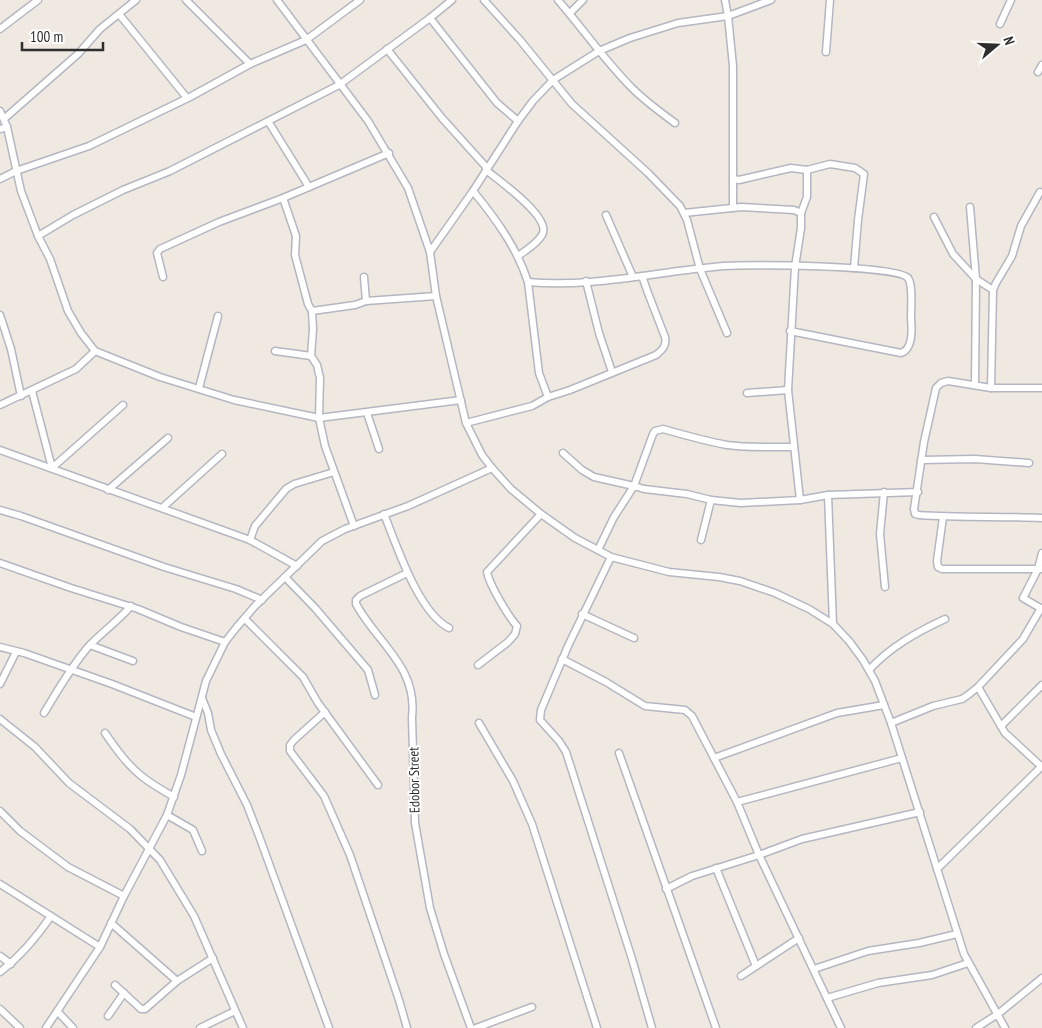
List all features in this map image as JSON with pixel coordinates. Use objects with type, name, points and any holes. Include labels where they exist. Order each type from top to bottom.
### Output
[{"type":"street","points":[[0,29],[38,0]]},
{"type":"street","points":[[4,118],[78,54],[100,29],[136,0]]},
{"type":"street","points":[[186,0],[250,64]]},
{"type":"street","points":[[277,0],[368,121],[389,153],[408,188],[430,252],[436,296],[466,423],[482,455],[492,468],[511,489],[541,514],[575,538],[611,557],[669,572],[719,577],[756,586],[791,600],[833,624],[849,641],[870,670],[891,723],[957,934],[968,963],[1005,1028]]},
{"type":"street","points":[[0,179],[16,171],[89,146],[187,98],[250,64],[306,40],[360,0]]},
{"type":"street","points":[[38,236],[73,215],[123,190],[170,170],[340,84],[452,0]]},
{"type":"street","points":[[484,0],[520,40],[572,104],[648,173],[671,196],[684,213],[700,269],[727,333]]},
{"type":"street","points":[[558,0],[599,51],[633,89],[675,122]]},
{"type":"street","points":[[570,14],[583,0]]},
{"type":"street","points":[[725,0],[733,66],[733,208]]},
{"type":"street","points":[[430,252],[473,191],[518,121],[537,96],[553,80],[599,51],[654,29],[728,16],[771,0]]},
{"type":"street","points":[[826,52],[830,0]]},
{"type":"street","points":[[1000,24],[1011,0]]},
{"type":"street","points":[[118,14],[187,98]]},
{"type":"street","points":[[430,18],[497,103],[518,121]]},
{"type":"street","points":[[387,50],[442,118],[487,169],[530,206],[542,222],[543,235],[518,256]]},
{"type":"street","points":[[0,111],[7,127],[21,191],[38,236],[50,259],[68,311],[81,333],[95,351],[160,377],[234,400],[319,418],[461,400]]},
{"type":"street","points":[[268,121],[310,187]]},
{"type":"street","points":[[0,129],[7,127]]},
{"type":"street","points":[[163,277],[157,253],[160,249],[219,222],[283,198],[389,153]]},
{"type":"street","points":[[733,178],[739,180],[791,168],[807,170],[830,164],[855,168],[864,174],[854,268]]},
{"type":"street","points":[[800,500],[788,390],[795,266],[801,228],[801,213],[807,197],[807,170]]},
{"type":"street","points":[[473,191],[499,224],[518,256],[528,282],[539,373],[548,397]]},
{"type":"street","points":[[991,388],[993,290],[1009,262],[1024,218],[1040,192]]},
{"type":"street","points":[[283,198],[296,236],[295,255],[308,304],[312,310],[311,356],[317,365],[320,378],[319,418],[324,446],[354,526]]},
{"type":"street","points":[[970,207],[976,279],[975,385]]},
{"type":"street","points":[[684,213],[733,208],[794,210],[801,213]]},
{"type":"street","points":[[606,215],[633,276]]},
{"type":"street","points":[[934,217],[953,254],[976,279],[993,290]]},
{"type":"street","points":[[528,282],[544,284],[586,281],[724,266],[755,265],[854,268],[903,275],[908,279],[911,322],[907,350],[902,353],[790,331]]},
{"type":"street","points":[[466,423],[532,406],[548,397],[656,355],[665,346],[665,336],[642,276]]},
{"type":"street","points":[[364,277],[366,301]]},
{"type":"street","points":[[586,281],[599,333],[612,372]]},
{"type":"street","points":[[312,310],[354,305],[366,301],[436,296]]},
{"type":"street","points":[[0,315],[11,349],[21,396]]},
{"type":"street","points":[[199,388],[218,316]]},
{"type":"street","points":[[275,350],[311,356]]},
{"type":"street","points":[[0,405],[76,369],[95,351]]},
{"type":"street","points":[[1042,388],[991,388],[948,381],[941,383],[936,388],[921,460],[918,492],[914,509],[915,514],[943,517],[1042,518]]},
{"type":"street","points":[[32,390],[52,468]]},
{"type":"street","points":[[747,393],[788,390]]},
{"type":"street","points":[[52,468],[123,405]]},
{"type":"street","points":[[367,413],[379,449]]},
{"type":"street","points":[[598,550],[614,517],[634,486],[653,434],[659,430],[663,429],[696,439],[728,445],[794,447]]},
{"type":"street","points":[[108,490],[168,438]]},
{"type":"street","points":[[0,450],[250,540],[297,566]]},
{"type":"street","points":[[563,453],[582,470],[594,477],[644,489],[688,494],[711,500],[741,503],[800,500],[828,495],[918,492]]},
{"type":"street","points":[[162,508],[222,454]]},
{"type":"street","points":[[921,460],[975,459],[1029,463]]},
{"type":"street","points":[[46,1028],[100,947],[124,896],[151,849],[167,815],[174,797],[206,681],[225,642],[262,600],[322,541],[345,529],[408,506],[492,468]]},
{"type":"street","points":[[250,540],[255,526],[286,489],[294,484],[334,472]]},
{"type":"street","points":[[884,492],[880,534],[884,587]]},
{"type":"street","points":[[828,495],[833,624]]},
{"type":"street","points":[[701,540],[711,500]]},
{"type":"street","points":[[0,510],[164,567],[236,589],[262,600]]},
{"type":"street","points":[[384,514],[407,573],[435,617],[441,624],[449,628]]},
{"type":"street","points":[[478,664],[516,634],[516,626],[492,585],[487,572],[541,514]]},
{"type":"street","points":[[943,517],[937,561],[938,567],[942,569],[1040,569]]},
{"type":"street","points":[[891,723],[933,706],[962,699],[978,687],[1023,639],[1041,609],[1023,598],[1040,569],[1042,553]]},
{"type":"street","points":[[611,557],[582,614],[542,710],[540,720],[559,741],[566,752],[624,932],[652,1028]]},
{"type":"street","points":[[0,563],[71,588],[131,606],[181,627],[225,642]]},
{"type":"street","name":"Edobor Street","points":[[407,573],[360,596],[356,600],[356,604],[395,656],[405,673],[411,690],[414,704],[412,717],[415,823],[430,908],[441,945],[471,1028]]},
{"type":"street","points":[[285,577],[315,608],[368,670],[375,695]]},
{"type":"street","points":[[44,712],[70,670],[90,645],[118,621],[131,606]]},
{"type":"street","points":[[582,614],[634,638]]},
{"type":"street","points":[[246,618],[303,677],[325,712],[378,785]]},
{"type":"street","points":[[870,670],[880,658],[908,638],[945,619]]},
{"type":"street","points":[[90,645],[132,661]]},
{"type":"street","points":[[0,647],[24,653],[196,716]]},
{"type":"street","points":[[0,684],[16,652]]},
{"type":"street","points":[[562,660],[606,682],[645,706],[685,710],[692,716],[737,802],[759,855],[842,1028]]},
{"type":"street","points":[[1002,726],[1042,686]]},
{"type":"street","points":[[937,869],[1042,766],[1005,733],[978,687]]},
{"type":"street","points":[[202,698],[208,713],[211,730],[221,754],[247,805],[330,1028]]},
{"type":"street","points":[[714,758],[829,715],[884,705]]},
{"type":"street","points":[[325,712],[294,740],[290,745],[290,751],[324,796],[344,841],[407,1028]]},
{"type":"street","points":[[0,719],[35,748],[69,783],[130,829],[160,860],[194,916],[243,1028]]},
{"type":"street","points":[[479,723],[513,781],[532,824],[597,1028]]},
{"type":"street","points":[[105,733],[118,752],[145,779],[174,797]]},
{"type":"street","points":[[619,753],[716,1028]]},
{"type":"street","points":[[737,802],[902,758]]},
{"type":"street","points":[[0,811],[20,831],[68,867],[124,896]]},
{"type":"street","points":[[666,889],[686,878],[802,839],[920,812]]},
{"type":"street","points":[[167,815],[193,830],[202,851]]},
{"type":"street","points":[[716,868],[756,966]]},
{"type":"street","points":[[0,884],[100,947]]},
{"type":"street","points":[[0,972],[18,958],[33,942],[51,916]]},
{"type":"street","points":[[111,923],[177,981]]},
{"type":"street","points":[[814,969],[868,951],[919,943],[957,934]]},
{"type":"street","points":[[741,976],[799,938]]},
{"type":"street","points":[[0,956],[11,964]]},
{"type":"street","points":[[115,985],[141,1009],[145,1009],[177,981],[213,958]]},
{"type":"street","points":[[827,998],[878,983],[932,975],[968,963]]},
{"type":"street","points":[[976,1028],[998,1014],[1042,978]]},
{"type":"street","points":[[108,1016],[124,994]]},
{"type":"street","points":[[476,1028],[532,1007]]},
{"type":"street","points":[[0,1009],[20,1028]]},
{"type":"street","points":[[200,1028],[235,1011]]},
{"type":"street","points":[[58,1012],[73,1028]]}]
